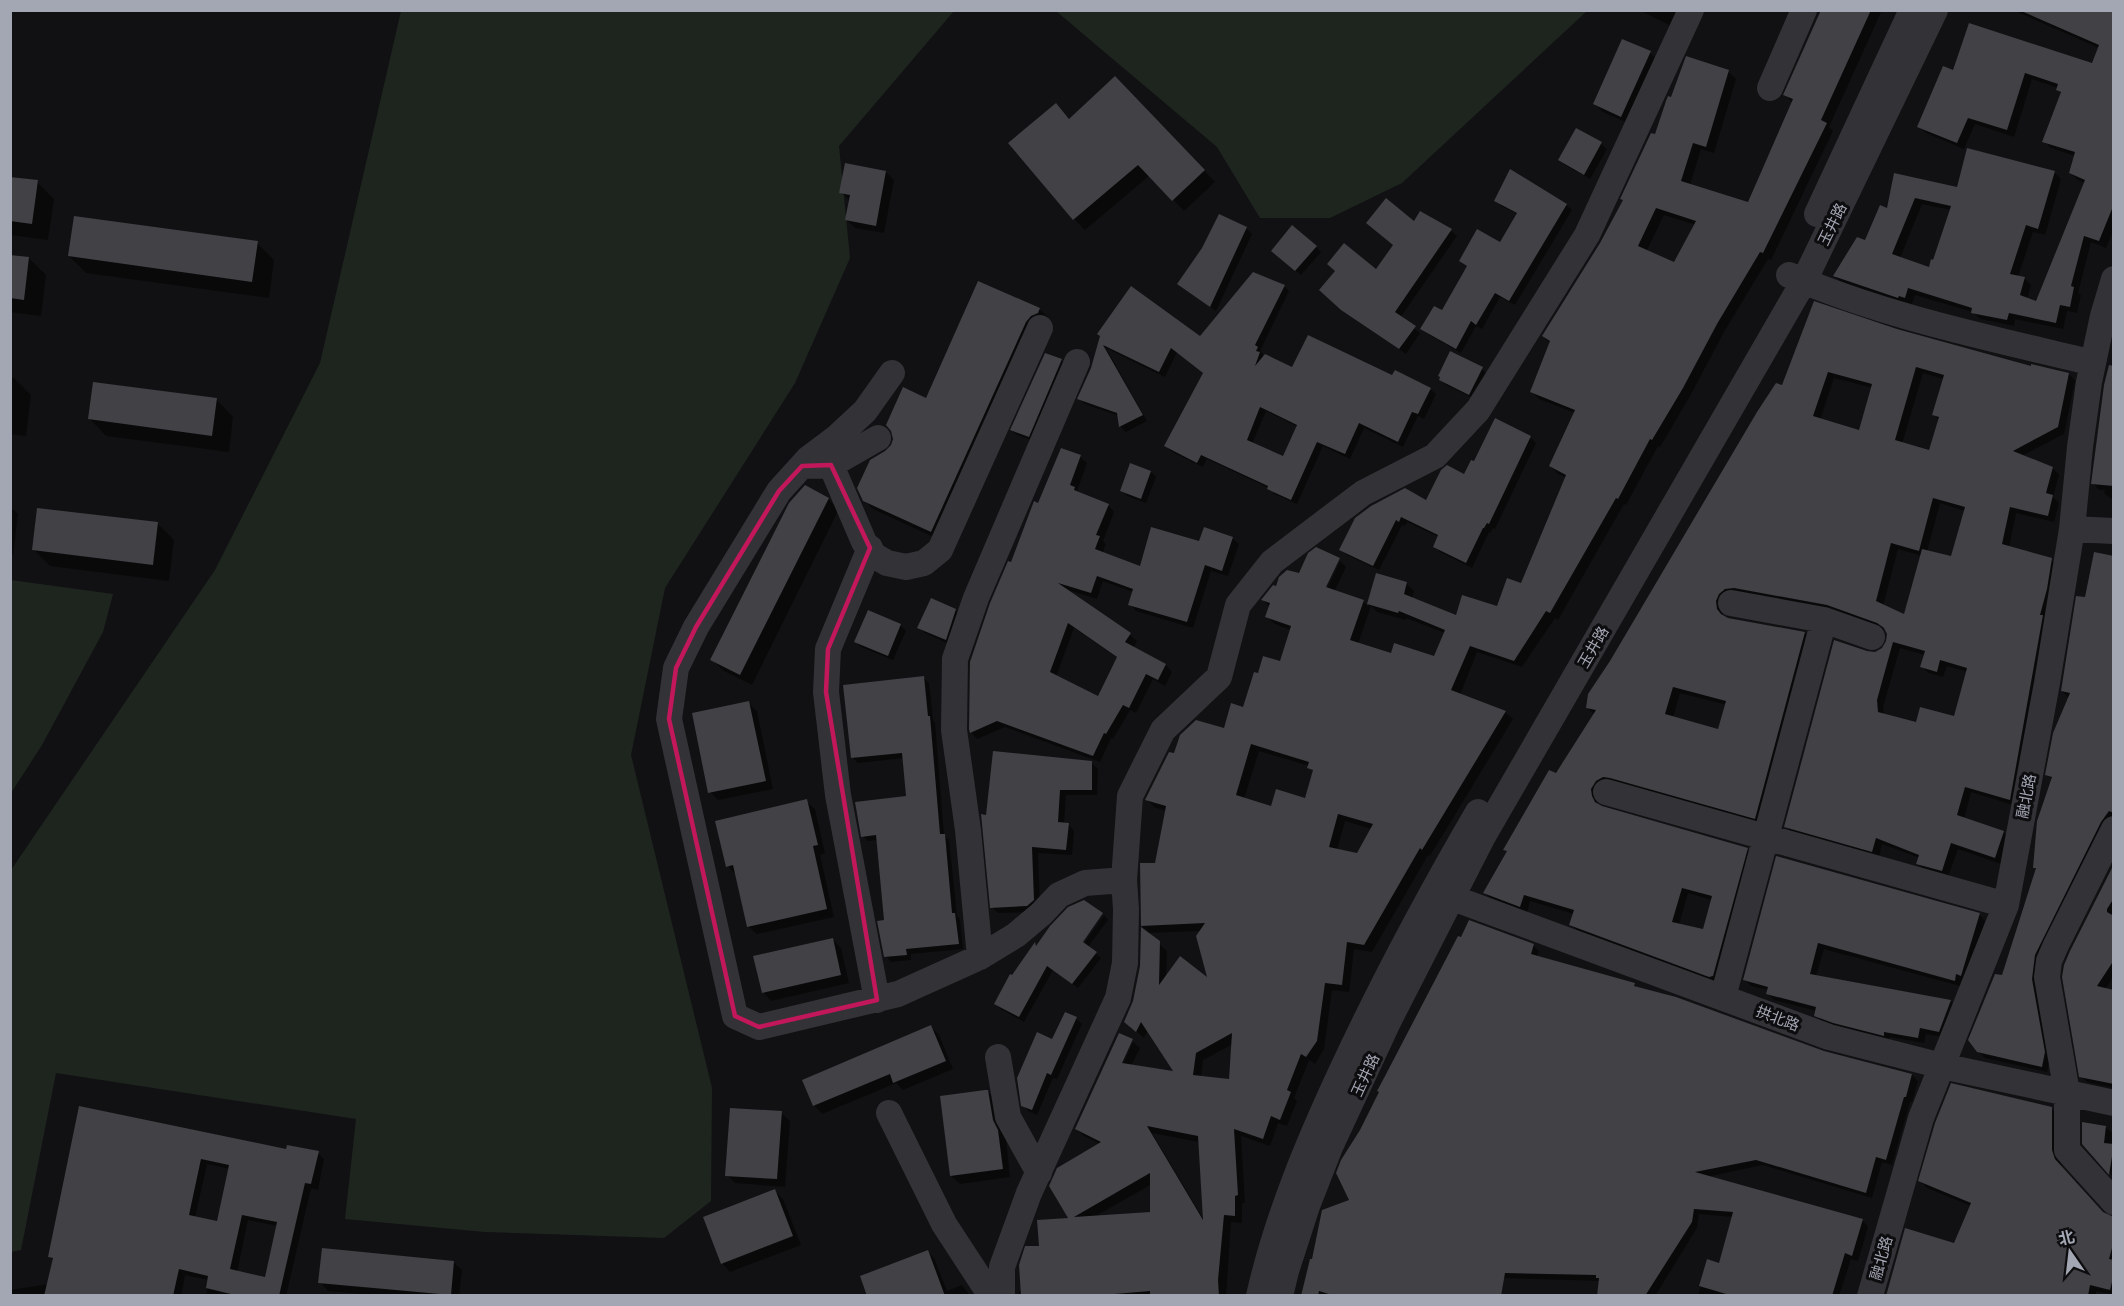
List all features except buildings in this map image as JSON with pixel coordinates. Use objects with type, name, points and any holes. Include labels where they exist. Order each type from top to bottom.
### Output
[{"type":"street","points":[[1002,1296],[1002,1267],[1029,1193],[1118,998],[1125,963],[1124,880],[1130,796],[1163,730],[1219,677],[1238,605],[1272,562],[1363,493],[1435,456],[1478,410],[1587,235],[1691,10]]},
{"type":"street","points":[[1770,88],[1804,10]]},
{"type":"street","name":"玉井路","points":[[1259,1296],[1267,1261],[1288,1196],[1314,1131],[1367,1015],[1452,857],[1797,278],[1912,10]]},
{"type":"street","name":"玉井路","points":[[1280,1296],[1307,1206],[1330,1147],[1388,1022],[1488,828],[1797,278],[1935,10]]},
{"type":"street","points":[[1797,278],[1826,291],[1938,325],[2093,363]]},
{"type":"street","name":"融北路","points":[[1870,1296],[1921,1118],[2006,905],[2047,683],[2072,529],[2080,447],[2093,363],[2114,279]]},
{"type":"street","points":[[831,465],[864,542],[875,556],[887,563],[906,567],[924,563],[940,550],[1040,328]]},
{"type":"street","points":[[980,957],[968,830],[954,730],[954,659],[976,598],[1077,362]]},
{"type":"street","points":[[892,373],[865,411],[802,466],[779,491],[696,627],[676,668],[669,719],[735,1016],[759,1027],[898,994],[980,957],[1017,935],[1059,895],[1085,883],[1124,880]]},
{"type":"street","points":[[802,466],[831,465],[878,438]]},
{"type":"street","points":[[2072,529],[2114,531]]},
{"type":"street","points":[[870,548],[828,649],[826,692],[838,795],[877,1000]]},
{"type":"street","points":[[1731,603],[1824,620],[1872,637]]},
{"type":"street","points":[[1723,997],[1824,620]]},
{"type":"street","points":[[1606,792],[2006,905]]},
{"type":"street","points":[[2114,829],[2078,897],[2049,962],[2047,977],[2067,1093],[2067,1150],[2114,1202]]},
{"type":"street","name":"拱北路","points":[[1453,898],[1829,1037],[1942,1066],[2114,1103]]},
{"type":"street","points":[[998,1057],[1008,1117],[1039,1173]]},
{"type":"street","points":[[889,1113],[944,1224],[991,1296]]},
{"type":"highlighted area","points":[[831,465],[870,548],[828,649],[826,692],[877,1000],[759,1027],[735,1016],[669,719],[676,668],[696,627],[779,491],[802,466]]},
{"type":"shaded area","points":[[401,11],[954,11],[839,146],[850,258],[795,383],[665,588],[631,755],[712,1088],[711,1201],[664,1238],[485,1232],[345,1219],[356,1119],[56,1073],[21,1250],[11,1252],[11,870],[215,570],[320,363]]},
{"type":"shaded area","points":[[1056,11],[1587,11],[1402,183],[1330,218],[1260,218],[1217,147]]},
{"type":"shaded area","points":[[11,580],[113,594],[103,632],[42,745],[11,793]]}]
